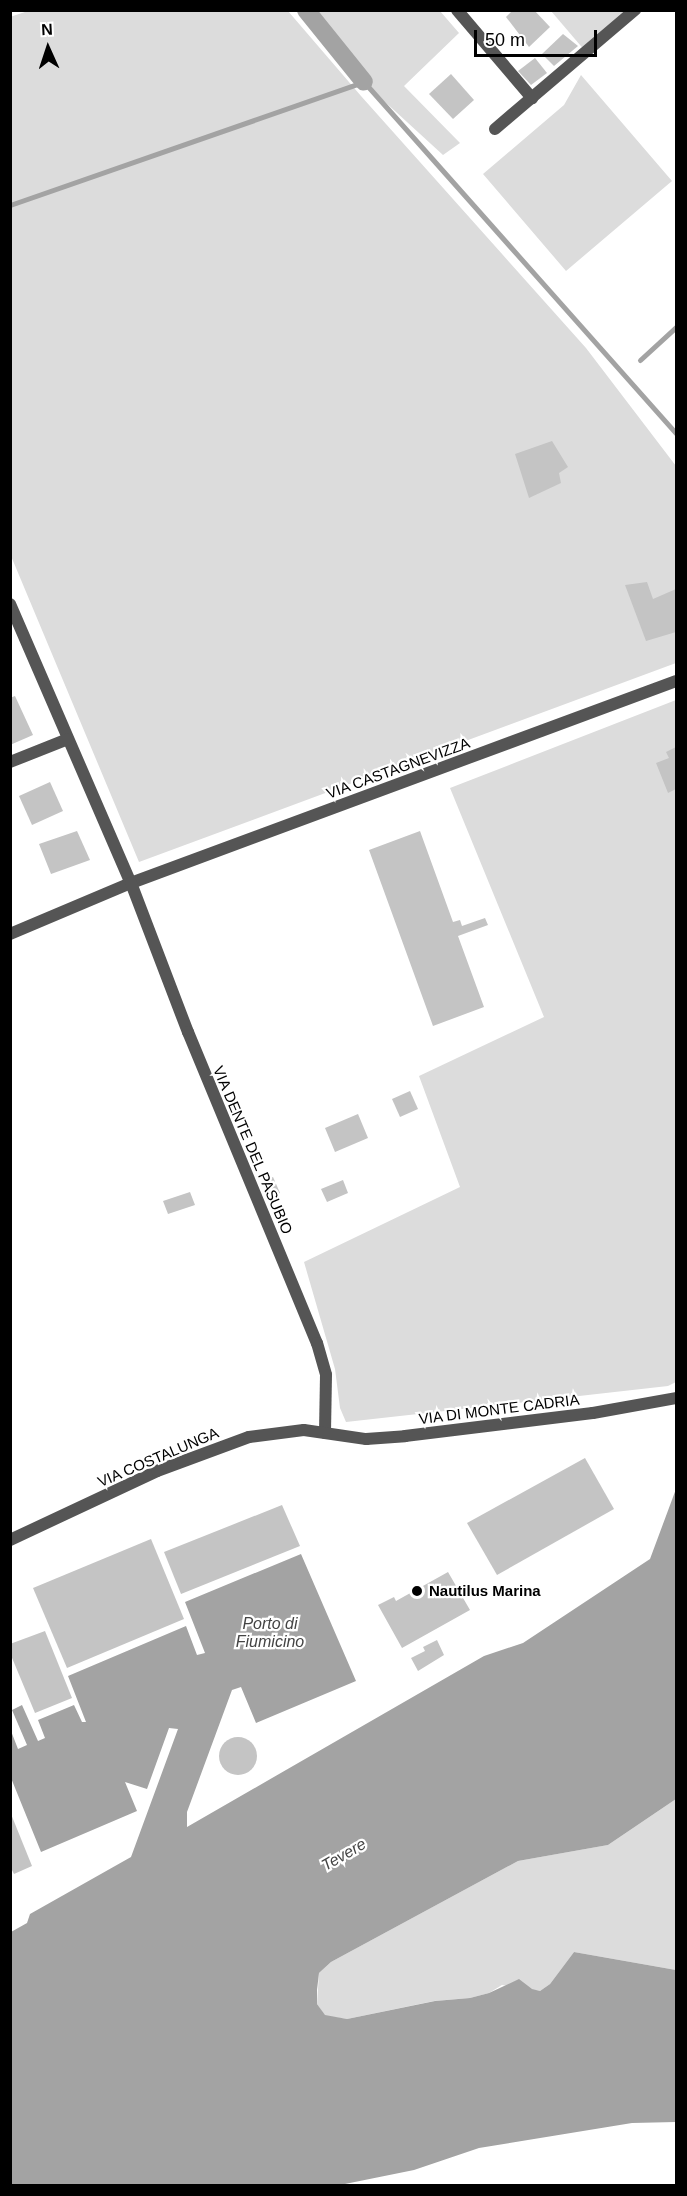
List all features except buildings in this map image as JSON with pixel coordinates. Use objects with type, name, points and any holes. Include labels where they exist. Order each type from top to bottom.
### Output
[{"type":"street","points":[[457,10],[532,98]]},
{"type":"street","points":[[495,129],[634,10]]},
{"type":"street","points":[[10,604],[131,883]]},
{"type":"street","name":"VIA CASTAGNEVIZZA","points":[[10,934],[131,883],[676,681]]},
{"type":"street","points":[[10,762],[68,739]]},
{"type":"street","name":"VIA DENTE DEL PASUBIO","points":[[131,883],[188,1032],[317,1342],[326,1375],[325,1433]]},
{"type":"street","name":"VIA DI MONTE CADRIA","points":[[325,1433],[366,1439],[405,1436],[593,1413],[676,1398]]},
{"type":"street","name":"VIA COSTALUNGA","points":[[10,1540],[157,1471],[220,1446],[273,1433],[304,1430],[325,1433]]},
{"type":"shaded area","points":[[31,10],[288,11],[586,348],[676,466],[676,663],[139,862],[11,556],[10,17]]},
{"type":"shaded area","points":[[297,11],[440,11],[459,33],[404,86],[460,143],[443,155],[336,57]]},
{"type":"shaded area","points":[[551,11],[632,11],[586,52]]},
{"type":"shaded area","points":[[581,75],[672,181],[566,271],[483,174],[564,105]]},
{"type":"shaded area","points":[[676,700],[676,1382],[668,1386],[346,1422],[340,1408],[335,1369],[304,1262],[460,1187],[419,1076],[544,1017],[450,788]]},
{"type":"shaded area","points":[[676,1799],[676,1970],[574,1952],[550,1984],[540,1991],[502,1985],[489,1993],[470,1998],[434,2001],[347,2019],[325,2016],[317,2004],[319,1973],[331,1962],[518,1861],[608,1845]]},
{"type":"water","points":[[676,1489],[676,1799],[608,1845],[518,1861],[331,1962],[319,1973],[317,2004],[325,2015],[347,2019],[435,2001],[470,1998],[489,1993],[519,1979],[532,1989],[540,1991],[550,1984],[574,1952],[676,1970],[676,2122],[632,2123],[479,2148],[414,2170],[340,2185],[11,2185],[11,1932],[27,1923],[30,1914],[131,1857],[178,1729],[169,1728],[147,1789],[125,1782],[137,1811],[41,1852],[11,1778],[11,1731],[18,1749],[27,1745],[12,1710],[22,1705],[38,1741],[45,1738],[38,1720],[74,1705],[82,1722],[86,1722],[68,1676],[186,1626],[197,1655],[205,1653],[185,1602],[301,1554],[356,1681],[256,1723],[241,1687],[232,1690],[187,1812],[187,1827],[484,1656],[523,1643],[650,1559]]},
{"type":"waterway","points":[[306,10],[364,82]]},
{"type":"waterway","points":[[10,205],[364,82],[676,433]]},
{"type":"waterway","points":[[640,360],[676,327]]},
{"type":"place","name":"Nautilus Marina","points":[[417,1591]]},
{"type":"water label","name":"Porto di Fiumicino","points":[[270,1633]]},
{"type":"water label","name":"Tevere","points":[[344,1855]]}]
